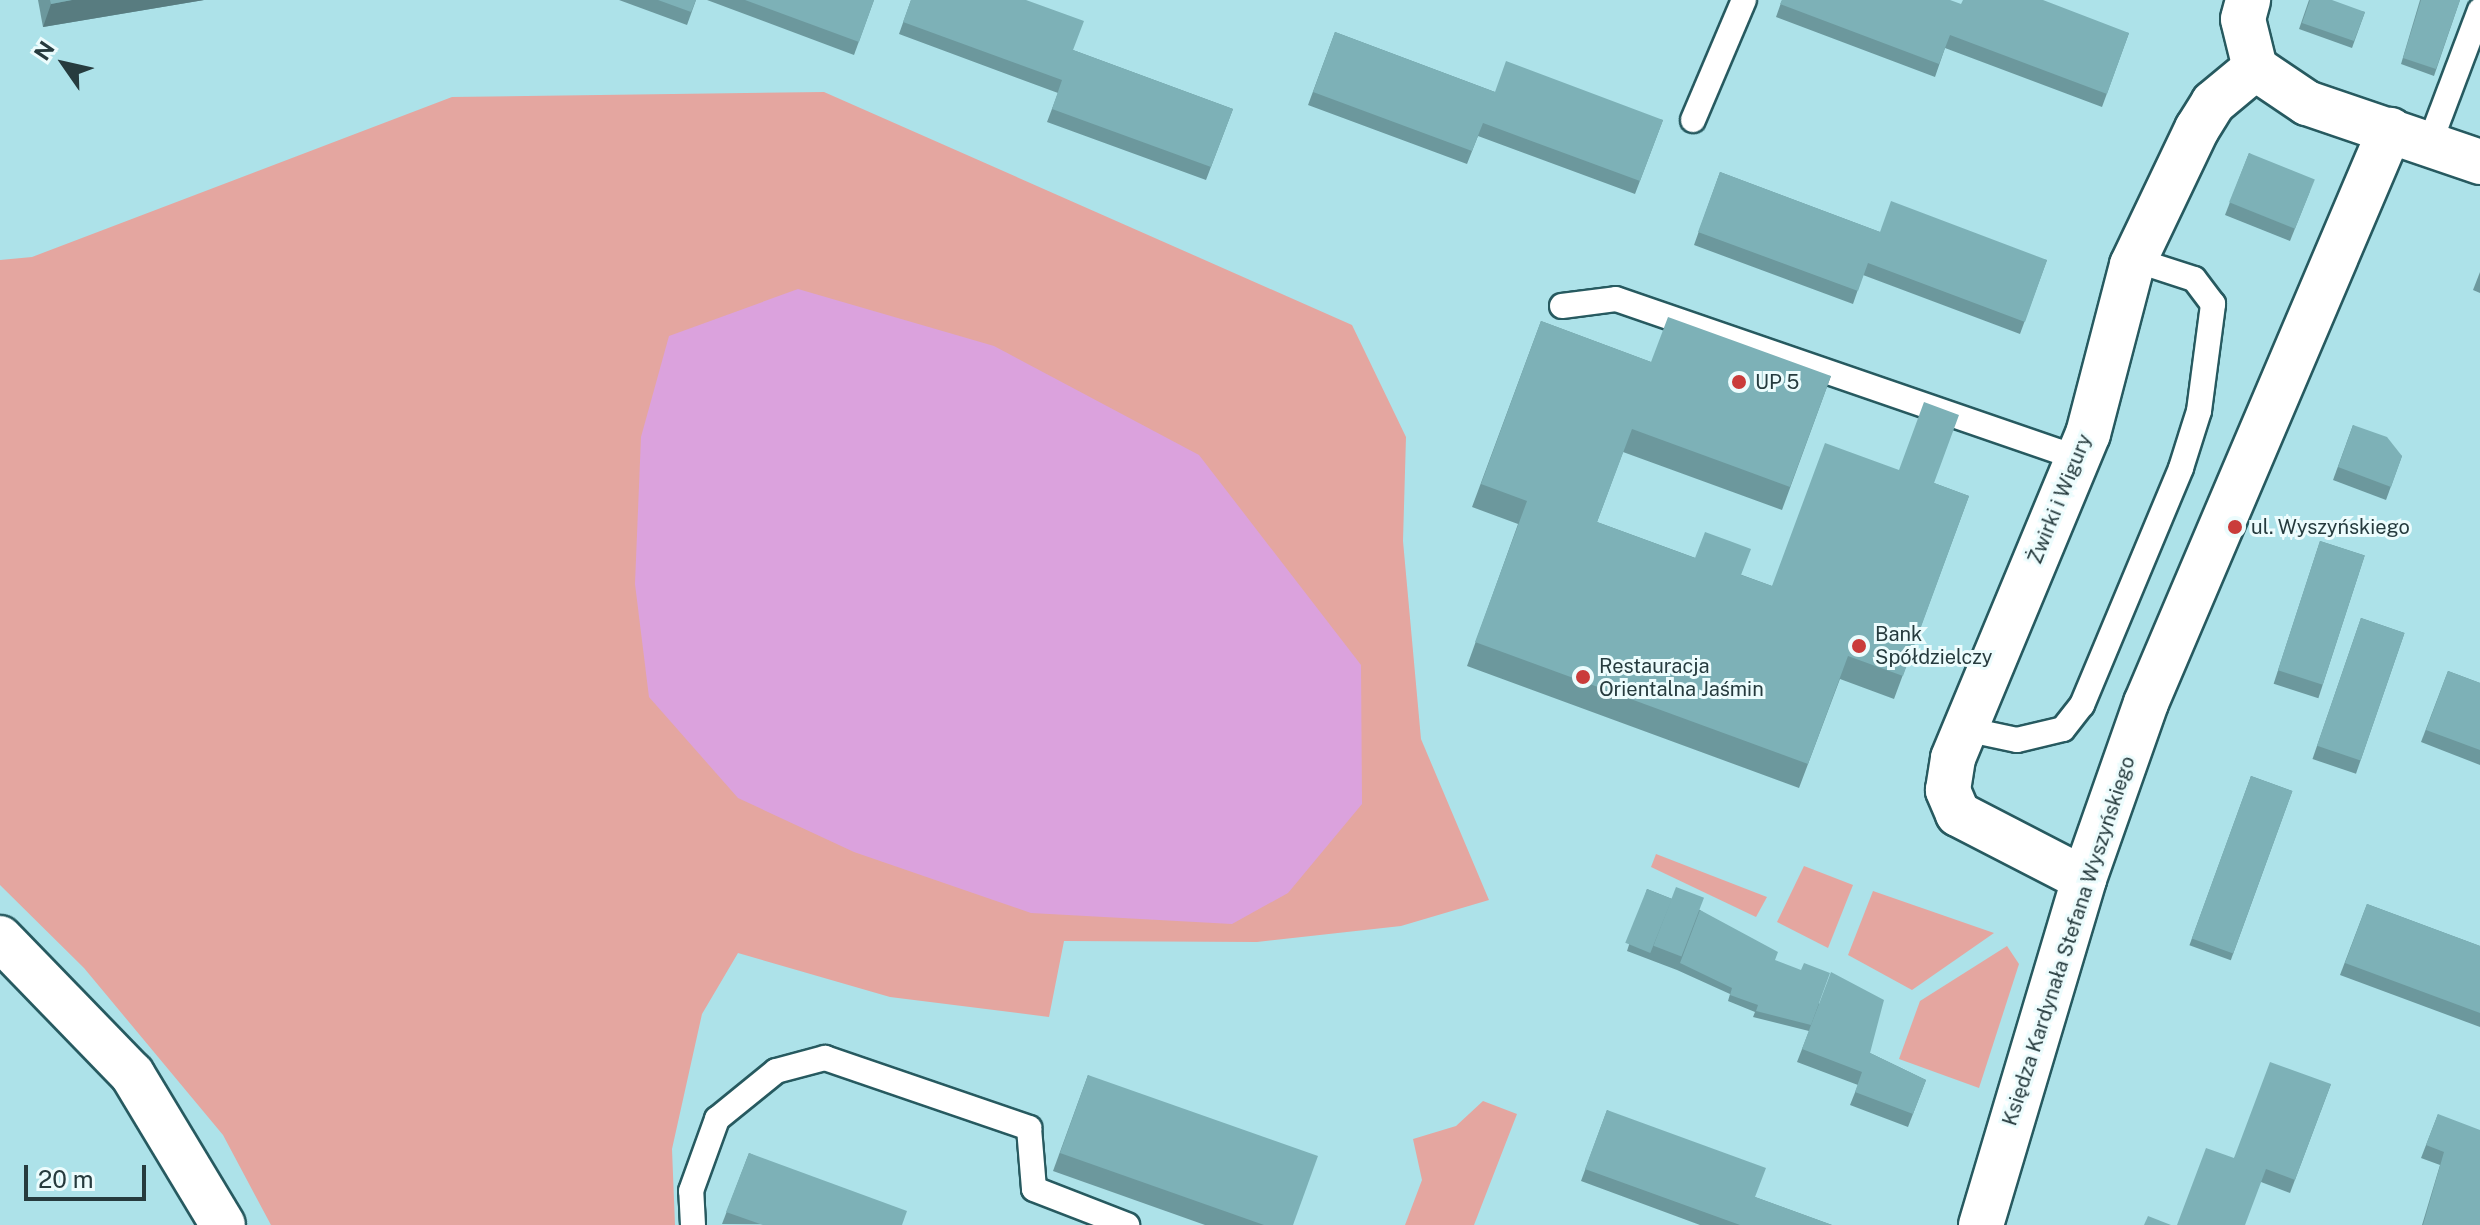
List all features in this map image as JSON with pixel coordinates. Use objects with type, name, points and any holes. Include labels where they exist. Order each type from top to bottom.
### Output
[{"type":"street","points":[[2248,0],[2243,19],[2255,68],[2278,90],[2480,162]]},
{"type":"street","name":"Żwirki i Wigury","points":[[2084,879],[1958,814],[1948,790],[1965,729],[2077,458],[2135,260],[2197,129],[2213,103],[2255,68]]},
{"type":"street","name":"Księdza Kardynała Stefana Wyszyńskiego","points":[[1981,1225],[2084,879],[2181,613],[2410,137]]},
{"type":"street","points":[[0,938],[132,1074],[223,1225]]},
{"type":"lane","points":[[1693,120],[1744,0]]},
{"type":"lane","points":[[2410,137],[2478,23]]},
{"type":"lane","points":[[1965,729],[2017,740],[2063,729],[2082,705],[2181,468],[2199,411],[2213,304],[2194,279],[2135,260]]},
{"type":"lane","points":[[1562,306],[1616,299],[2077,458]]},
{"type":"lane","points":[[693,1225],[691,1191],[717,1119],[776,1071],[825,1058],[1029,1128],[1034,1189],[1127,1225]]},
{"type":"shaded area","points":[[824,92],[1352,325],[1406,437],[1403,541],[1421,739],[1489,900],[1401,926],[1257,942],[1064,941],[1049,1017],[890,997],[738,953],[702,1014],[672,1149],[675,1225],[271,1225],[223,1135],[84,968],[0,885],[0,260],[32,257],[452,97]]},
{"type":"shaded area","points":[[798,289],[994,346],[1199,455],[1361,665],[1362,804],[1288,893],[1232,924],[1031,913],[854,852],[738,798],[649,697],[635,584],[641,437],[669,336]]},
{"type":"shaded area","points":[[1656,854],[1767,897],[1756,917],[1651,867]]},
{"type":"shaded area","points":[[1804,866],[1853,885],[1828,948],[1777,922]]},
{"type":"shaded area","points":[[1873,891],[1994,933],[1912,990],[1848,955]]},
{"type":"shaded area","points":[[2007,946],[2019,964],[1979,1088],[1899,1059],[1920,1001]]},
{"type":"shaded area","points":[[1483,1101],[1517,1114],[1474,1225],[1405,1225],[1422,1180],[1413,1139],[1456,1126]]},
{"type":"building","points":[[50,0],[72,0],[51,4]]},
{"type":"building","points":[[658,0],[696,0],[691,12]]},
{"type":"building","points":[[745,0],[874,0],[859,42]]},
{"type":"building","points":[[911,0],[1026,0],[1084,21],[1073,50],[1233,109],[1211,167],[1052,109],[1062,80],[903,22]]},
{"type":"building","points":[[1782,0],[1950,0],[1961,4],[1963,0],[2043,0],[2129,33],[2107,94],[1950,35],[1939,64],[1780,4]]},
{"type":"building","points":[[2310,0],[2332,0],[2365,12],[2354,41],[2302,23]]},
{"type":"building","points":[[2421,0],[2460,0],[2436,69],[2403,58]]},
{"type":"building","points":[[1335,32],[1495,92],[1506,61],[1663,120],[1640,181],[1483,123],[1472,151],[1313,92]]},
{"type":"building","points":[[2249,153],[2315,180],[2295,229],[2229,202]]},
{"type":"building","points":[[1720,172],[1880,232],[1891,201],[2047,260],[2025,322],[1868,263],[1858,291],[1698,232]]},
{"type":"building","points":[[1668,317],[1831,376],[1790,487],[1632,429],[1597,522],[1695,558],[1705,532],[1751,549],[1741,575],[1772,586],[1825,443],[1899,470],[1924,402],[1959,415],[1934,483],[1969,496],[1903,676],[1848,656],[1808,764],[1475,642],[1527,501],[1481,484],[1541,321],[1651,362]]},
{"type":"building","points":[[2353,425],[2387,437],[2402,456],[2391,487],[2338,467]]},
{"type":"building","points":[[2320,541],[2365,556],[2323,685],[2278,670]]},
{"type":"building","points":[[2361,618],[2404,633],[2361,761],[2317,746]]},
{"type":"building","points":[[2448,671],[2480,683],[2480,750],[2426,730]]},
{"type":"building","points":[[2251,776],[2292,791],[2233,954],[2192,939]]},
{"type":"building","points":[[1676,887],[1704,898],[1681,957],[1653,946]]},
{"type":"building","points":[[1647,889],[1672,899],[1650,953],[1625,943]]},
{"type":"building","points":[[2367,904],[2480,946],[2480,1013],[2345,963]]},
{"type":"building","points":[[1700,910],[1778,952],[1775,960],[1801,970],[1804,963],[1830,973],[1811,1025],[1756,1011],[1758,1005],[1730,995],[1732,988],[1680,963]]},
{"type":"building","points":[[1831,972],[1884,1000],[1870,1053],[1926,1080],[1913,1114],[1855,1092],[1862,1072],[1802,1049]]},
{"type":"building","points":[[2270,1062],[2331,1084],[2295,1180],[2266,1169],[2245,1225],[2177,1225],[2206,1148],[2234,1158]]},
{"type":"building","points":[[1088,1075],[1318,1156],[1293,1225],[1264,1225],[1060,1153]]},
{"type":"building","points":[[1607,1110],[1766,1168],[1755,1197],[1832,1225],[1740,1225],[1585,1169]]},
{"type":"building","points":[[2438,1114],[2480,1130],[2480,1225],[2423,1225],[2444,1152],[2426,1145]]},
{"type":"building","points":[[749,1153],[907,1211],[902,1225],[763,1225],[726,1212]]},
{"type":"building","points":[[2148,1216],[2171,1225],[2144,1225]]},
{"type":"place","name":"UP 5","points":[[1739,382]]},
{"type":"place","name":"ul. Wyszyńskiego","points":[[2235,527]]},
{"type":"place","name":"Bank Spółdzielczy","points":[[1859,646]]},
{"type":"place","name":"Restauracja Orientalna Jaśmin","points":[[1583,677]]}]
